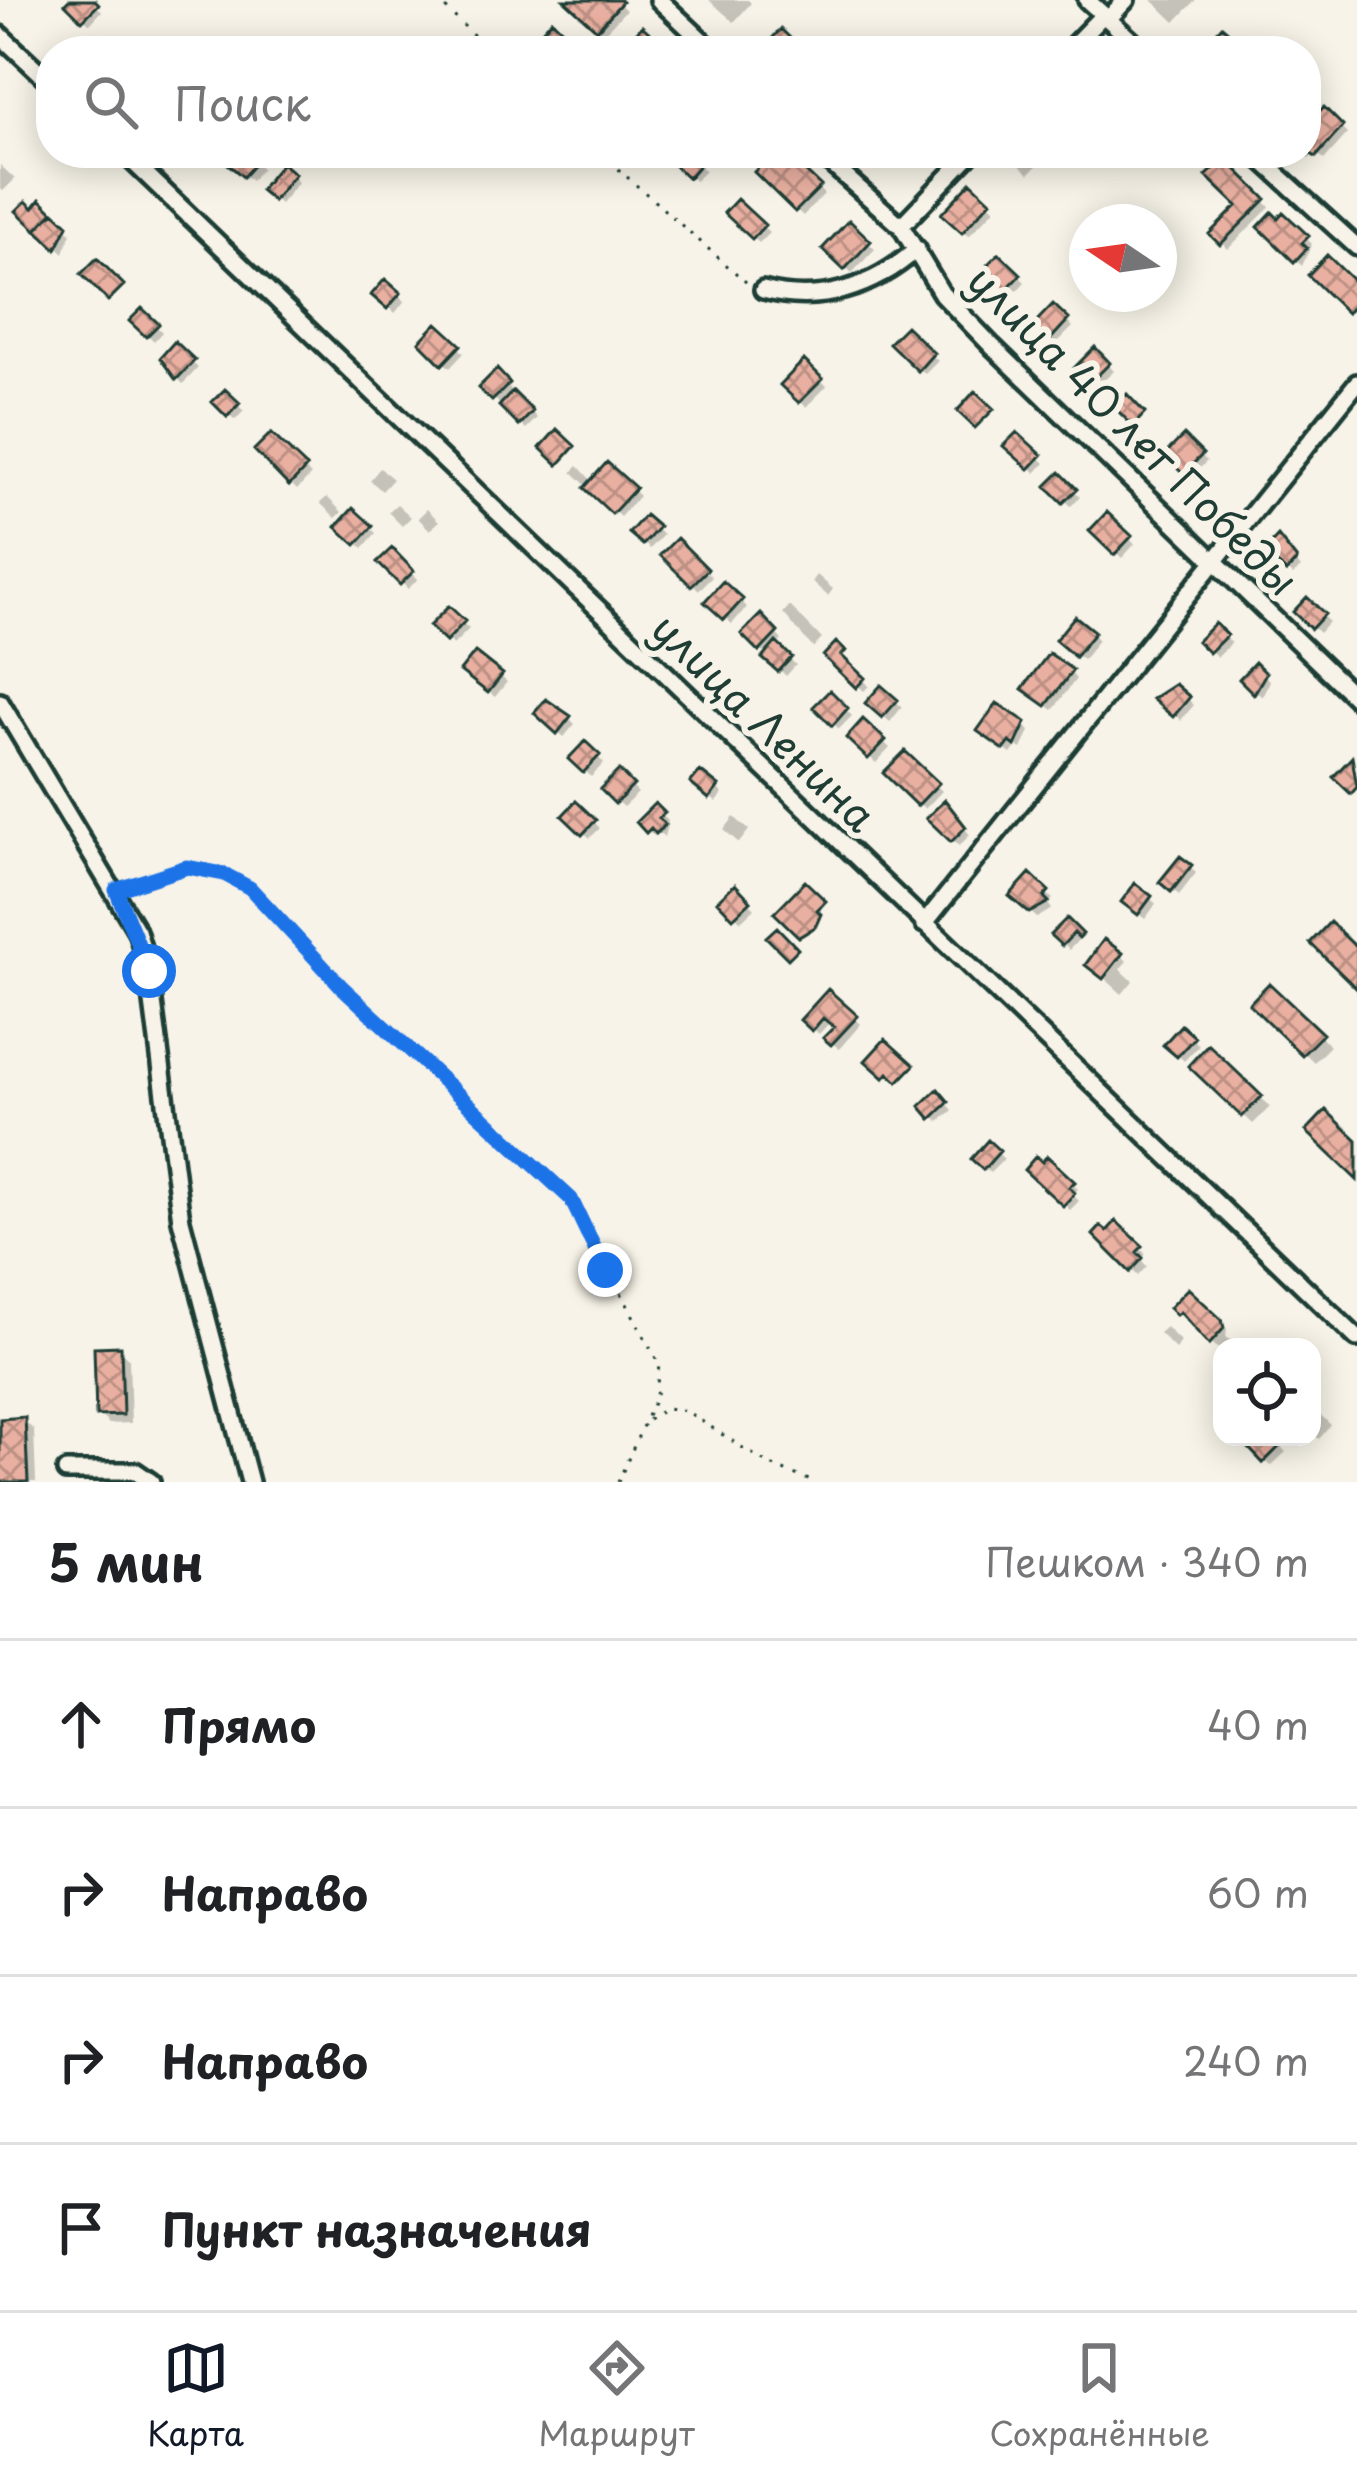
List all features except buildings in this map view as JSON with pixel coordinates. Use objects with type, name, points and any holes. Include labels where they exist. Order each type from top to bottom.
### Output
[{"type":"street","points":[[659,0],[697,36]]},
{"type":"street","points":[[1087,0],[1126,36]]},
{"type":"street","points":[[1084,36],[1126,0]]},
{"type":"street","points":[[3,37],[36,68]]},
{"type":"street","name":"улица Ленина","points":[[140,168],[1357,1338]]},
{"type":"street","name":"улица 40 лет Победы","points":[[836,168],[901,226],[942,294],[992,346],[1357,698]]},
{"type":"street","points":[[901,226],[957,168]]},
{"type":"street","points":[[1270,168],[1357,247]]},
{"type":"street","points":[[763,290],[823,298],[897,267],[917,249]]},
{"type":"street","points":[[924,924],[1357,383]]},
{"type":"street","points":[[0,702],[116,890],[149,971],[181,1220],[250,1482]]},
{"type":"street","points":[[66,1471],[135,1472],[151,1482]]},
{"type":"path","points":[[437,0],[474,36]]},
{"type":"path","points":[[617,168],[743,280],[763,290]]},
{"type":"path","points":[[116,890],[187,867],[224,874],[250,888],[342,987],[571,1199],[659,1364],[647,1421],[618,1482]]},
{"type":"path","points":[[647,1421],[666,1408],[686,1411],[767,1464],[814,1482]]},
{"type":"route","points":[[149,971],[137,931],[116,890],[187,867],[224,874],[250,888],[342,987],[571,1199],[605,1270]]}]
